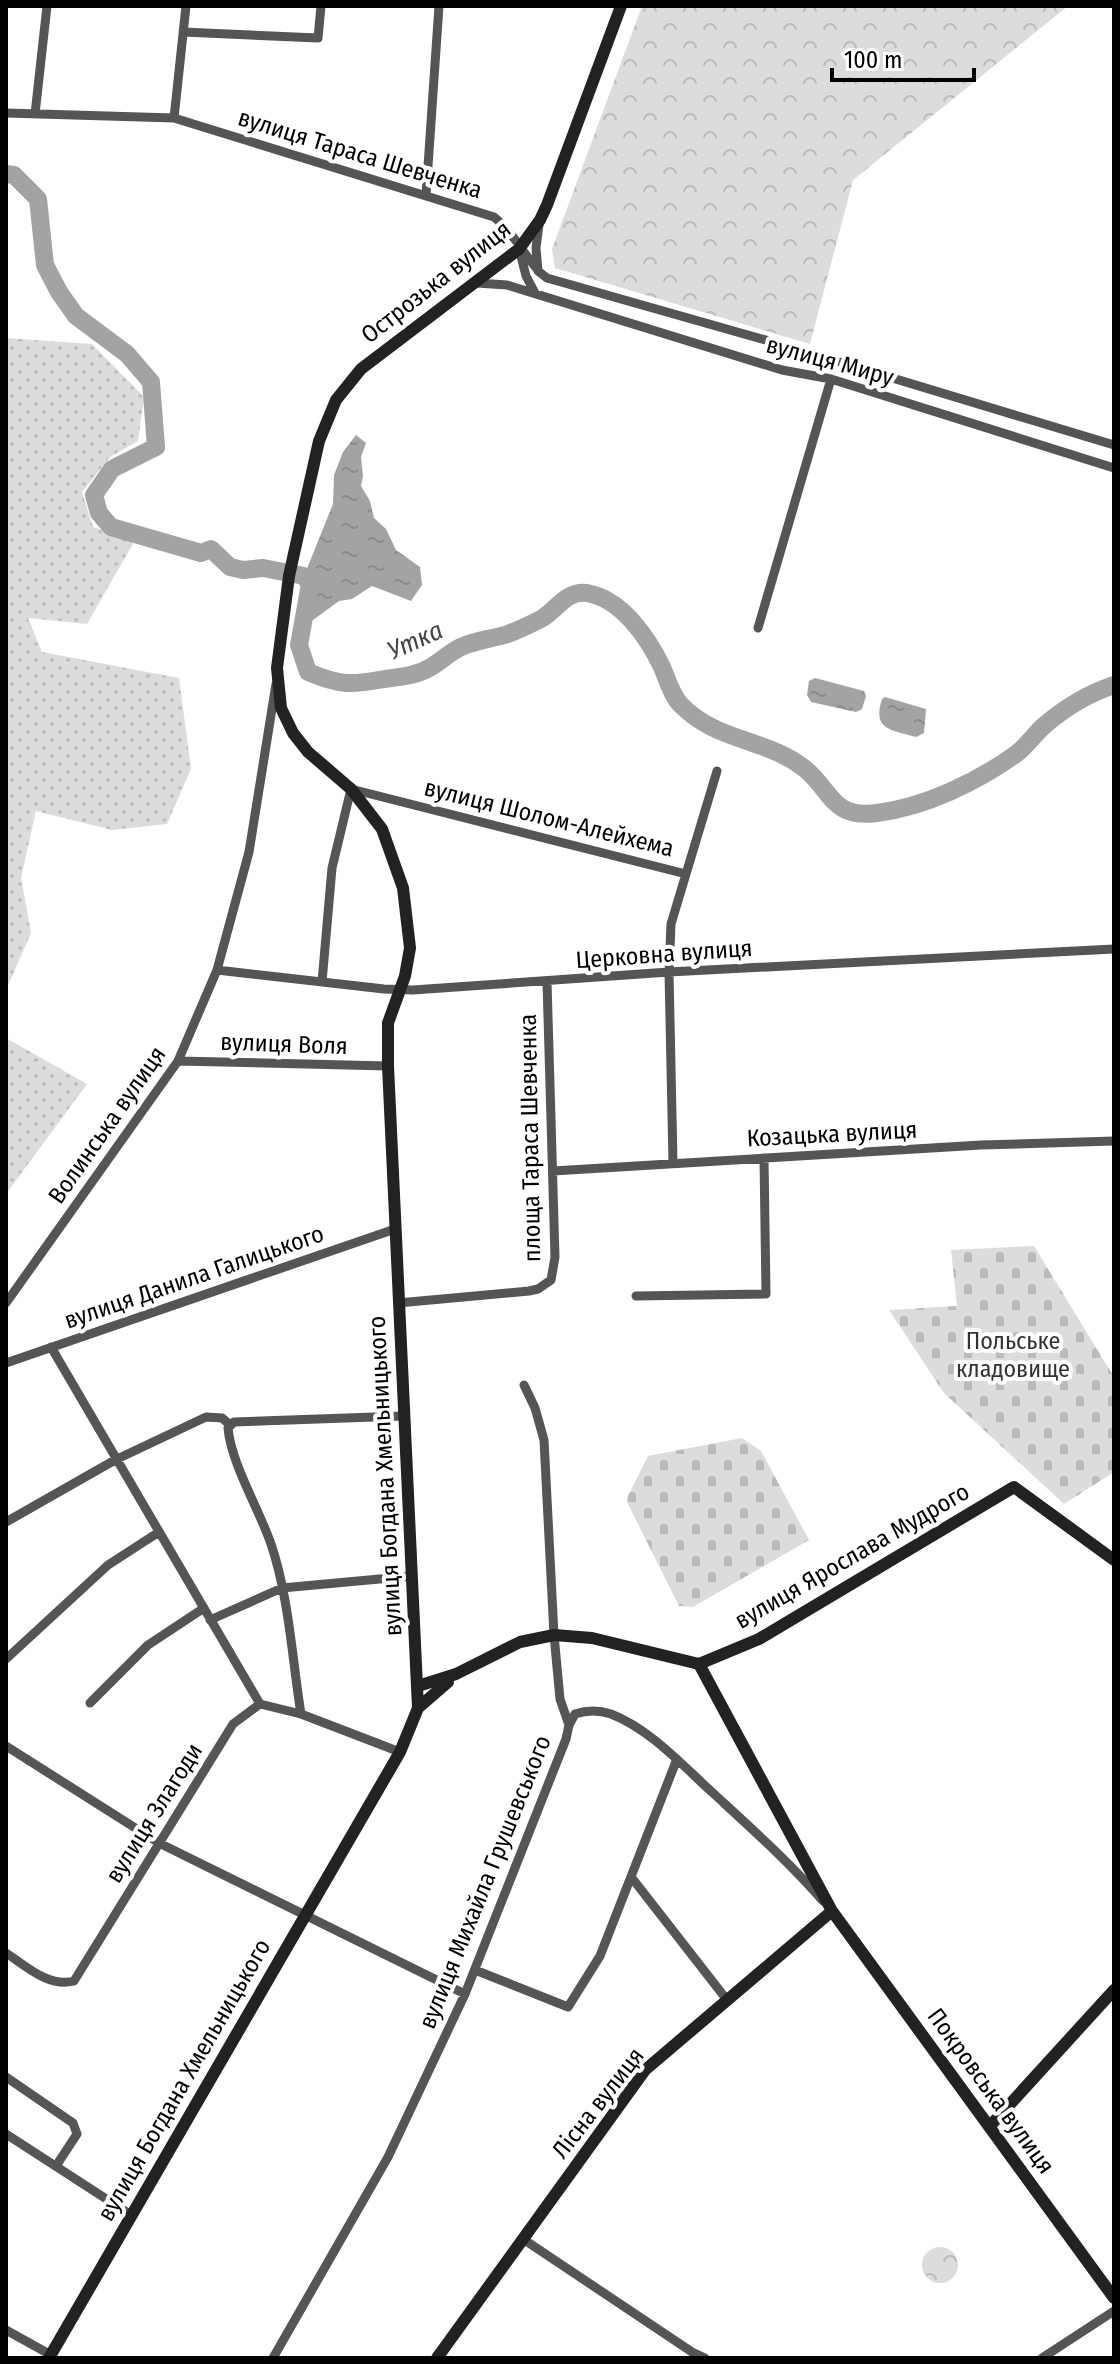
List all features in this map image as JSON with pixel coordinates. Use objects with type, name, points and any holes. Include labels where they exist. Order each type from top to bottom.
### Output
[{"type":"main road","name":"Острозька вулиця","points":[[296,543],[325,423],[346,386],[361,369],[519,249],[540,220],[621,6]]},
{"type":"main road","name":"вулиця Богдана Хмельницького","points":[[53,2357],[131,2215],[400,1752],[418,1708],[388,1066],[388,1023],[410,948],[403,888],[382,829],[351,789],[308,752],[293,733],[281,708],[277,676],[287,586],[296,543]]},
{"type":"main road","name":"вулиця Ярослава Мудрого","points":[[699,1664],[759,1639],[1014,1487],[1114,1560]]},
{"type":"main road","points":[[418,1686],[456,1674],[511,1645],[554,1635],[592,1638],[699,1664]]},
{"type":"main road","name":"Покровська вулиця","points":[[699,1664],[832,1911],[1114,2298]]},
{"type":"main road","points":[[418,1668],[433,1676],[456,1674]]},
{"type":"main road","points":[[418,1708],[456,1674]]},
{"type":"main road","name":"Лісна вулиця","points":[[437,2358],[645,2070],[832,1911]]},
{"type":"main road","points":[[990,2126],[1114,1990]]},
{"type":"street","points":[[35,114],[47,6]]},
{"type":"street","points":[[174,118],[186,6]]},
{"type":"street","points":[[183,32],[318,38],[321,6]]},
{"type":"street","points":[[426,195],[439,6]]},
{"type":"street","name":"вулиця Тараса Шевченка","points":[[6,113],[174,118],[494,217],[505,226],[519,249]]},
{"type":"street","points":[[538,271],[536,248],[540,220]]},
{"type":"street","points":[[519,249],[526,276],[535,293]]},
{"type":"street","name":"вулиця Миру","points":[[519,249],[538,271],[554,280],[790,347],[1114,445]]},
{"type":"street","name":"вулиця Миру","points":[[477,283],[499,283],[535,293],[782,370],[831,379],[1114,468]]},
{"type":"street","points":[[758,628],[831,379]]},
{"type":"street","name":"Волинська вулиця","points":[[6,1303],[178,1061],[217,970],[249,852],[277,676]]},
{"type":"street","points":[[686,874],[717,771]]},
{"type":"street","points":[[322,982],[332,868],[351,789]]},
{"type":"street","name":"вулиця Шолом-Алейхема","points":[[351,789],[686,874],[671,924],[669,972],[673,1163]]},
{"type":"street","name":"Церковна вулиця","points":[[217,970],[400,990],[669,972],[1114,949]]},
{"type":"street","name":"площа Тараса Шевченка","points":[[398,1303],[529,1291],[545,1286],[551,1280],[554,1268],[553,1171],[547,982]]},
{"type":"street","name":"вулиця Воля","points":[[178,1061],[388,1066]]},
{"type":"street","name":"Козацька вулиця","points":[[553,1171],[981,1145],[1114,1141]]},
{"type":"street","points":[[636,1296],[766,1294],[764,1158]]},
{"type":"street","name":"вулиця Данила Галицького","points":[[6,1363],[395,1229]]},
{"type":"street","points":[[51,1347],[260,1704],[301,1714],[400,1752]]},
{"type":"street","name":"вулиця Михайла Грушевського","points":[[273,2358],[369,2192],[465,1994],[566,1739],[569,1725],[560,1699],[554,1635],[544,1440],[535,1408],[524,1385]]},
{"type":"street","points":[[229,1424],[403,1416]]},
{"type":"street","points":[[6,1522],[115,1460],[206,1417],[222,1418],[229,1424]]},
{"type":"street","points":[[229,1424],[228,1434],[234,1453],[271,1544],[282,1588],[301,1714]]},
{"type":"street","points":[[6,1659],[108,1565],[159,1532]]},
{"type":"street","points":[[210,1620],[282,1588],[412,1576]]},
{"type":"street","points":[[90,1703],[148,1645],[204,1608]]},
{"type":"street","name":"вулиця Злагоди","points":[[6,1953],[46,1979],[64,1983],[74,1981],[233,1724],[260,1704]]},
{"type":"street","name":"Покровська вулиця","points":[[569,1725],[575,1714],[586,1710],[612,1715],[645,1734],[677,1759],[796,1870],[832,1911]]},
{"type":"street","points":[[6,1746],[159,1843],[465,1994]]},
{"type":"street","points":[[475,1970],[568,2007],[600,1956],[677,1759]]},
{"type":"street","points":[[632,1878],[727,2000]]},
{"type":"street","points":[[6,2077],[76,2127],[77,2134],[56,2166]]},
{"type":"street","points":[[6,2134],[131,2215]]},
{"type":"street","points":[[523,2239],[705,2358]]},
{"type":"street","points":[[1042,2358],[1114,2311]]},
{"type":"street","points":[[6,2330],[53,2357]]},
{"type":"green space","points":[[642,6],[1068,6],[853,180],[810,344],[555,268],[552,249]]},
{"type":"green space","points":[[6,338],[92,344],[144,397],[138,441],[110,457],[82,492],[93,527],[135,540],[87,624],[28,618],[42,652],[179,678],[191,769],[167,824],[112,830],[36,811],[21,878],[31,933],[6,990]]},
{"type":"green space","points":[[6,1038],[87,1084],[6,1194]]},
{"type":"green space","name":"Польське кладовище","points":[[1034,1246],[1114,1377],[1114,1472],[1064,1504],[944,1393],[889,1310],[957,1306],[951,1250]]},
{"type":"green space","points":[[742,1438],[761,1451],[809,1540],[693,1607],[679,1606],[626,1500],[648,1456]]},
{"type":"green space","points":[[940,2247],[953,2252],[958,2265],[953,2278],[940,2283],[927,2278],[922,2265],[927,2252]]},
{"type":"water","points":[[356,435],[366,443],[361,457],[361,486],[370,501],[374,518],[386,529],[396,550],[420,567],[422,585],[411,601],[372,586],[352,599],[339,601],[313,620],[299,610],[304,576],[333,504],[334,475],[343,452]]},
{"type":"water","points":[[815,678],[864,691],[866,696],[862,709],[856,712],[811,702],[807,695],[809,681]]},
{"type":"water","points":[[885,697],[926,709],[924,733],[916,737],[886,727],[880,717],[882,699]]},
{"type":"waterway","name":"Утка","points":[[6,174],[14,175],[38,199],[45,265],[59,292],[76,316],[127,354],[151,382],[156,447],[112,469],[94,495],[99,513],[111,527],[201,553],[211,549],[230,567],[243,570],[263,568],[304,576],[310,584],[299,645],[308,672],[346,683],[414,674],[461,647],[516,631],[541,619],[567,598],[587,593],[612,603],[632,621],[656,656],[675,697],[695,717],[725,733],[789,758],[813,776],[841,807],[862,814],[913,805],[968,783],[1016,754],[1061,712],[1114,685]]}]
